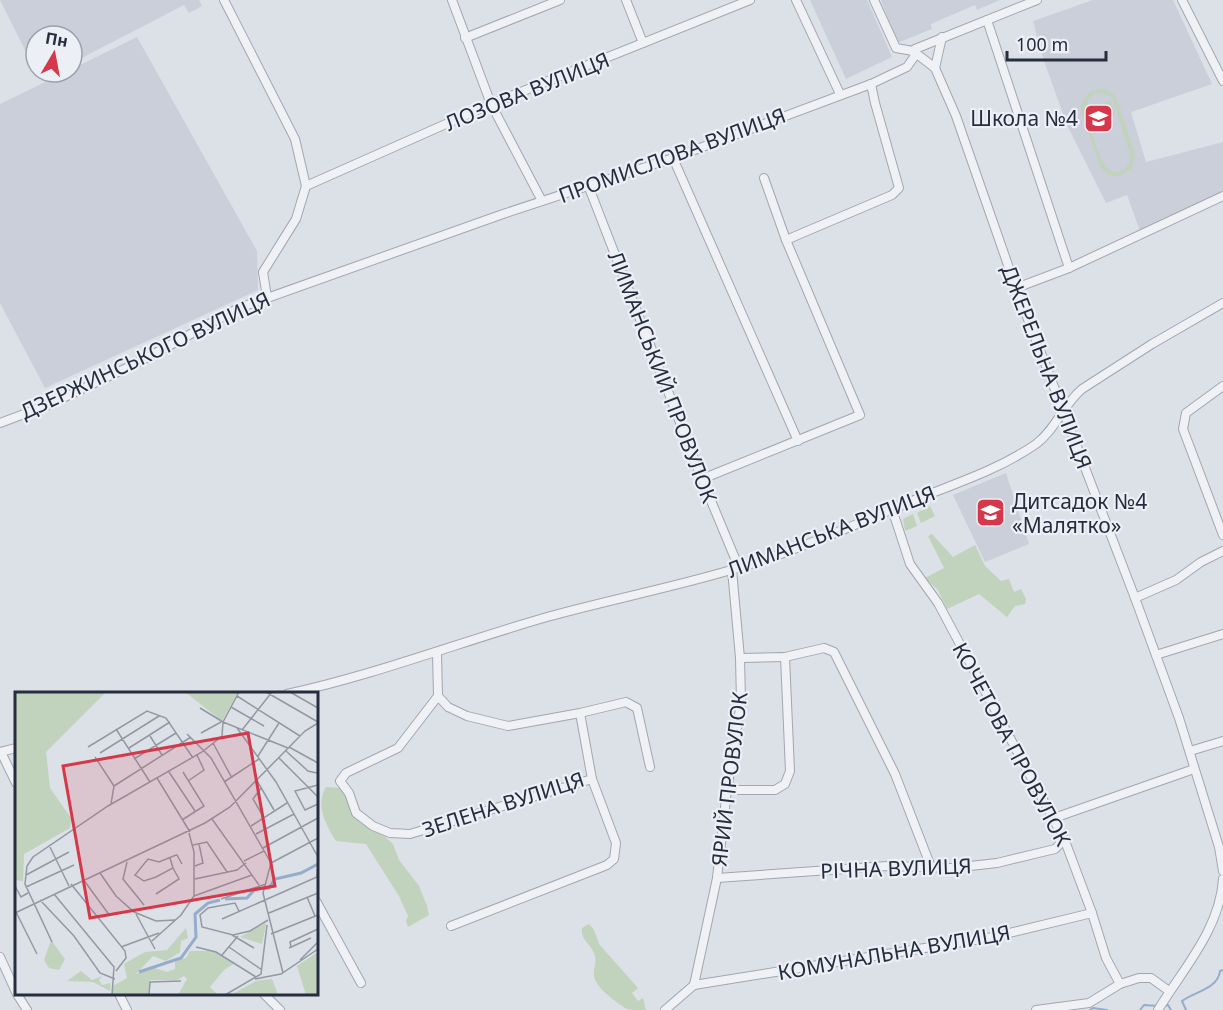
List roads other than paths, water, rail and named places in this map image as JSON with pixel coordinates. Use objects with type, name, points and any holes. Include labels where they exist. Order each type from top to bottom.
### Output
[{"type":"street","points":[[224,0],[296,139],[306,186],[296,219],[263,272],[267,297]]},
{"type":"street","points":[[452,0],[491,104],[542,201]]},
{"type":"street","points":[[465,38],[560,0]]},
{"type":"street","points":[[626,0],[644,43]]},
{"type":"street","name":"ЛОЗОВА ВУЛИЦЯ","points":[[306,186],[491,104],[750,0]]},
{"type":"street","points":[[796,0],[840,94]]},
{"type":"street","points":[[874,0],[896,48],[913,51],[935,68],[942,37]]},
{"type":"street","name":"ПРОМИСЛОВА ВУЛИЦЯ","points":[[291,288],[588,185],[673,158],[871,84],[907,67],[914,57],[913,51],[942,37],[1037,0]]},
{"type":"street","points":[[1182,0],[1223,81]]},
{"type":"street","points":[[987,20],[1069,268]]},
{"type":"street","name":"ДЖЕРЕЛЬНА ВУЛИЦЯ","points":[[935,68],[975,167],[1016,288],[1156,655],[1190,751],[1222,859],[1223,871]]},
{"type":"street","points":[[786,240],[892,195],[899,188],[871,84]]},
{"type":"street","points":[[673,158],[798,441]]},
{"type":"street","points":[[702,479],[860,415],[786,240],[764,178]]},
{"type":"street","name":"ЛИМАНСЬКИЙ ПРОВУЛОК","points":[[588,185],[736,569]]},
{"type":"street","points":[[1016,288],[1069,268],[1223,196]]},
{"type":"street","name":"ДЗЕРЖИНСЬКОГО ВУЛИЦЯ","points":[[0,423],[48,405],[135,364],[239,308],[291,288]]},
{"type":"street","name":"ЛИМАНСЬКА ВУЛИЦЯ","points":[[300,692],[437,653],[546,617],[736,569],[767,559],[996,466],[1024,451],[1046,435],[1072,397],[1082,389],[1152,344],[1223,304]]},
{"type":"street","points":[[1223,386],[1186,413],[1183,429],[1223,535]]},
{"type":"street","name":"КОЧЕТОВА ПРОВУЛОК","points":[[892,509],[910,564],[938,603],[1062,834],[1092,913],[1106,958],[1120,984]]},
{"type":"street","points":[[1135,598],[1176,580],[1201,562],[1223,552]]},
{"type":"street","name":"ЯРИЙ ПРОВУЛОК","points":[[694,985],[717,878],[727,790],[741,702],[736,569]]},
{"type":"street","points":[[1156,655],[1223,634]]},
{"type":"street","points":[[740,658],[785,657],[824,648],[834,652],[894,774],[931,867]]},
{"type":"street","points":[[437,653],[438,696],[448,707],[467,716],[508,726],[626,702],[632,704],[637,708],[650,767]]},
{"type":"street","points":[[727,790],[775,790],[785,784],[790,771],[785,657]]},
{"type":"street","name":"ЗЕЛЕНА ВУЛИЦЯ","points":[[438,696],[399,748],[346,772],[340,781],[349,793],[356,813],[373,826],[390,833],[410,834],[592,779],[580,713]]},
{"type":"street","points":[[1190,751],[1223,741]]},
{"type":"street","points":[[15,748],[0,752],[15,781]]},
{"type":"street","points":[[1054,818],[1194,770]]},
{"type":"street","points":[[451,926],[607,865],[614,859],[616,843],[592,779]]},
{"type":"street","name":"РІЧНА ВУЛИЦЯ","points":[[717,878],[887,866],[952,868],[997,863],[1055,849],[1059,845],[1062,834]]},
{"type":"street","points":[[1159,1009],[1213,921],[1222,893],[1223,879]]},
{"type":"street","points":[[318,905],[361,983]]},
{"type":"street","name":"КОМУНАЛЬНА ВУЛИЦЯ","points":[[694,985],[993,937],[1092,913]]},
{"type":"street","points":[[0,957],[15,989]]},
{"type":"street","points":[[1036,1010],[1089,1003],[1129,980],[1151,978],[1167,994]]},
{"type":"street","points":[[665,1010],[694,985]]},
{"type":"street","points":[[18,995],[27,1010]]},
{"type":"street","points":[[120,995],[127,1010]]},
{"type":"street","points":[[266,995],[280,1010]]},
{"type":"waterway","points":[[1186,1010],[1182,1001],[1210,986],[1223,970]]},
{"type":"waterway","points":[[1140,1010],[1144,1005],[1158,1006]]},
{"type":"waterway","points":[[1164,1006],[1168,1005],[1171,1010]]},
{"type":"waterway","points":[[1090,1010],[1093,1008],[1107,1010]]},
{"type":"place","name":"Школа №4","points":[[1099,118]]},
{"type":"place","name":"Дитсадок №4 «Малятко»","points":[[991,513]]}]
